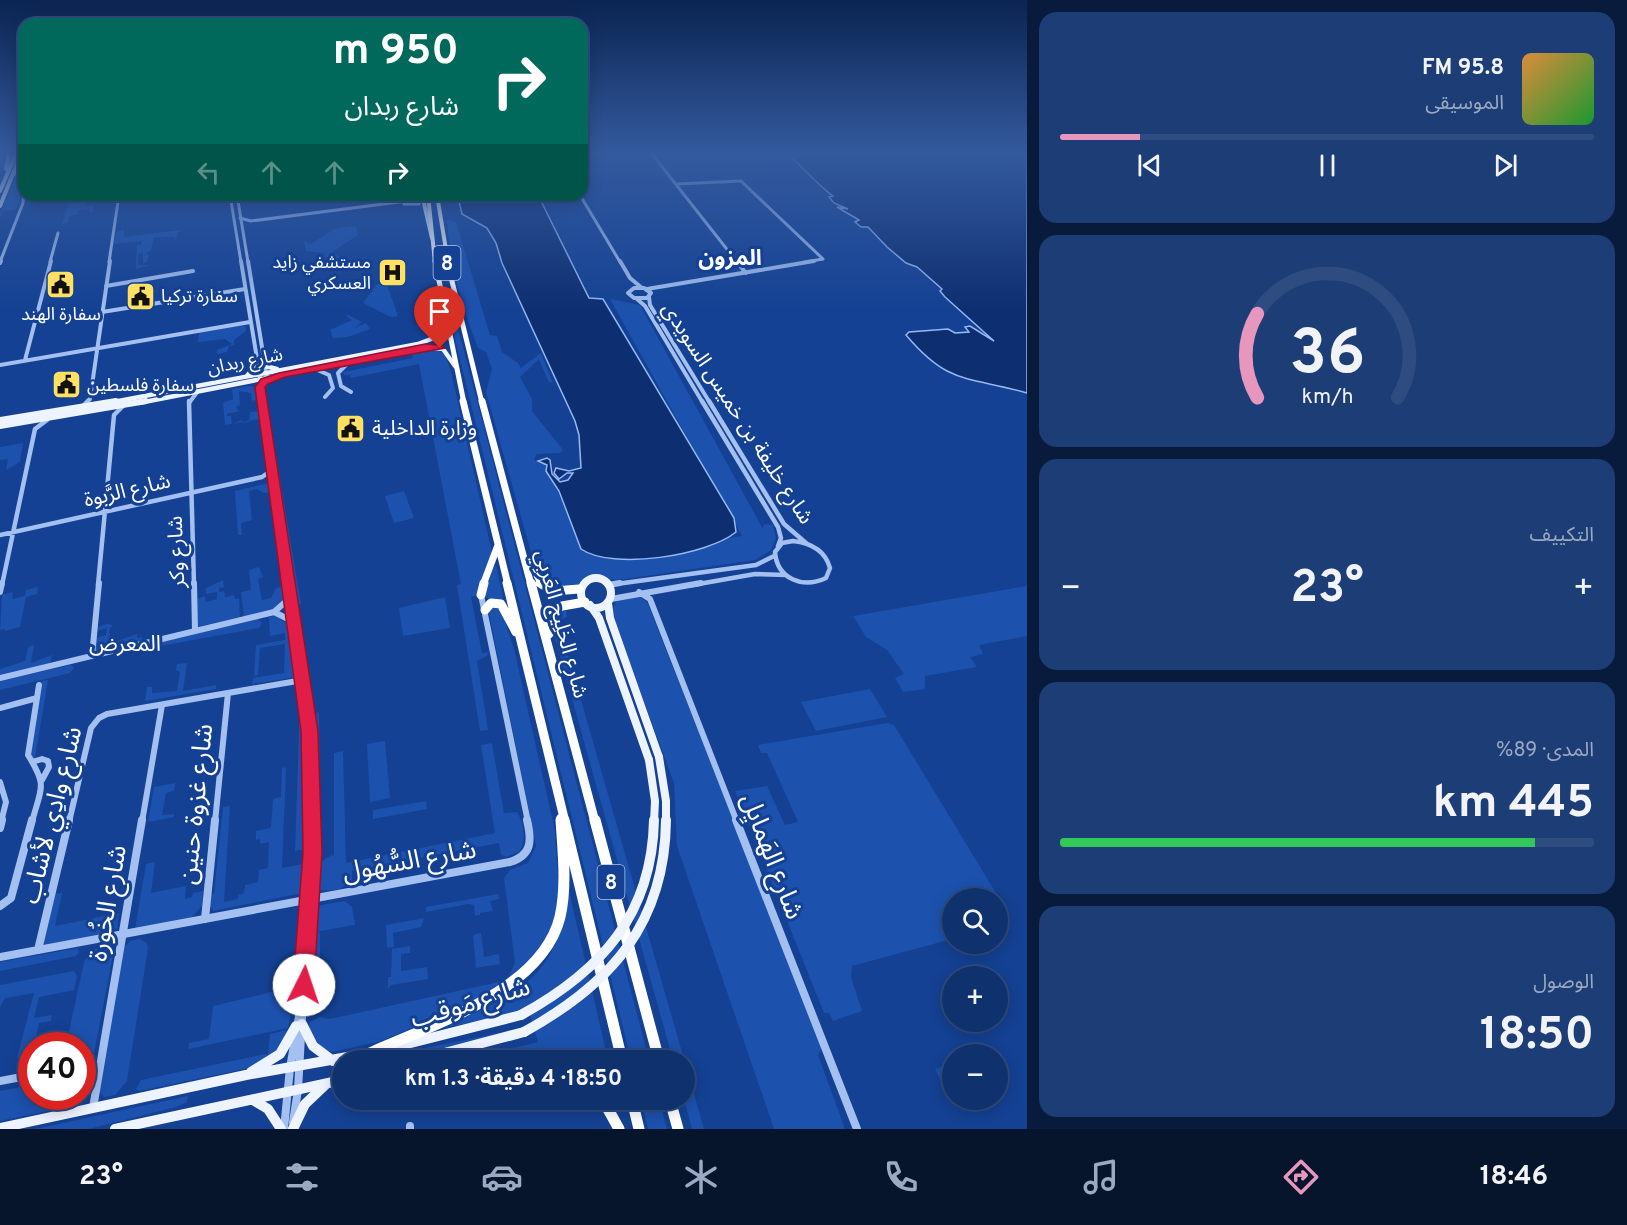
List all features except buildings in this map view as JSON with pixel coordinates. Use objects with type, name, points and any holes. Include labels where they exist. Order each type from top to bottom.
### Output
[{"type":"highway","name":"شارع الخَلِيج العَربِي","points":[[429,207],[432,238],[455,366],[499,541],[620,1050]]},
{"type":"highway","name":"شارع الخَلِيج العَربِي","points":[[439,207],[452,285],[656,1050]]},
{"type":"highway","points":[[515,520],[538,583],[555,592],[579,589]]},
{"type":"highway","points":[[481,595],[484,579],[495,562],[499,541]]},
{"type":"highway","points":[[485,610],[493,602],[503,605],[524,650]]},
{"type":"highway","points":[[564,703],[547,621],[552,611],[559,606],[587,604]]},
{"type":"highway","points":[[377,1050],[499,993],[515,982],[542,956],[553,939],[564,902],[561,801]]},
{"type":"highway","points":[[609,1110],[619,1129]]},
{"type":"highway","points":[[634,1110],[639,1129]]},
{"type":"highway","points":[[673,1110],[678,1129]]},
{"type":"main road","points":[[424,207],[432,238]]},
{"type":"main road","name":"شارع ربدان","points":[[1,424],[99,404],[244,380],[288,368],[418,344],[439,336],[446,318]]},
{"type":"main road","points":[[418,344],[430,344],[425,347]]},
{"type":"main road","points":[[425,347],[443,349],[455,366]]},
{"type":"main road","name":"شارع ربدان","points":[[262,376],[283,375],[425,347]]},
{"type":"main road","points":[[244,380],[257,364]]},
{"type":"main road","points":[[265,366],[288,368]]},
{"type":"main road","points":[[212,389],[262,376]]},
{"type":"main road","name":"شارع ربدان","points":[[1,424],[28,422],[105,409],[212,389],[244,380]]},
{"type":"main road","points":[[592,579],[601,580],[608,585],[612,592],[610,601],[599,606],[587,604],[580,596],[579,589],[584,582],[592,579]]},
{"type":"main road","name":"شارع مَوقب","points":[[456,1050],[524,1032],[567,1009],[586,995],[619,960],[644,921],[660,879],[667,836],[666,795],[610,618],[610,601]]},
{"type":"main road","name":"شارع مَوقب","points":[[384,1050],[521,1016],[541,1006],[579,981],[609,949],[633,913],[648,874],[655,835],[654,759],[599,618],[587,604]]},
{"type":"main road","points":[[246,1075],[280,1054],[299,1025],[313,1046],[332,1060]]},
{"type":"main road","name":"شارع مَوقب","points":[[96,1107],[246,1075],[332,1061]]},
{"type":"main road","points":[[115,1129],[332,1083]]},
{"type":"main road","points":[[292,1129],[305,1104],[327,1084]]},
{"type":"main road","points":[[253,1100],[268,1109],[282,1129]]},
{"type":"main road","name":"شارع مَوقب","points":[[0,1128],[84,1110]]},
{"type":"street","points":[[0,263],[22,207]]},
{"type":"street","points":[[79,408],[90,399],[117,207]]},
{"type":"street","points":[[232,207],[257,364],[262,376]]},
{"type":"street","points":[[239,207],[265,366],[262,376]]},
{"type":"street","points":[[240,218],[251,221],[362,207]]},
{"type":"street","points":[[242,228],[252,222],[375,207]]},
{"type":"street","points":[[421,207],[425,212]]},
{"type":"street","name":"شارع خليفة بن خميس السويدي","points":[[587,207],[630,278],[644,288],[650,296],[650,305],[784,524],[806,543]]},
{"type":"street","points":[[694,207],[746,273]]},
{"type":"street","points":[[637,299],[671,288],[823,259],[769,207]]},
{"type":"street","points":[[25,360],[58,232]]},
{"type":"street","points":[[106,286],[194,271]]},
{"type":"street","points":[[630,278],[630,290],[671,288]]},
{"type":"street","points":[[102,312],[246,289]]},
{"type":"street","name":"شارع خليفة بن خميس السويدي","points":[[630,290],[629,295],[645,306],[778,527],[781,538],[778,546]]},
{"type":"street","points":[[0,365],[250,322]]},
{"type":"street","points":[[256,357],[263,355]]},
{"type":"street","points":[[342,387],[338,375],[339,369],[349,362]]},
{"type":"street","points":[[314,369],[326,371],[333,388]]},
{"type":"street","points":[[283,375],[264,381],[260,387],[303,680],[313,805],[310,899],[292,1091],[292,1129]]},
{"type":"street","points":[[330,377],[338,375]]},
{"type":"street","points":[[244,380],[260,387]]},
{"type":"street","points":[[325,397],[333,388],[342,387],[351,392]]},
{"type":"street","points":[[178,395],[189,400],[198,391]]},
{"type":"street","points":[[90,399],[99,404]]},
{"type":"street","name":"شارع وكر","points":[[189,400],[195,631]]},
{"type":"street","points":[[92,656],[114,415],[125,405]]},
{"type":"street","points":[[105,409],[114,415]]},
{"type":"street","points":[[0,591],[35,429],[50,418]]},
{"type":"street","points":[[28,422],[35,429]]},
{"type":"street","name":"شارع الرَّبوة","points":[[262,477],[272,470]]},
{"type":"street","name":"شارع الرَّبوة","points":[[0,535],[262,477],[273,479]]},
{"type":"street","points":[[608,585],[756,565],[774,555],[778,546],[793,541],[806,543],[825,556],[829,564],[828,575],[812,583],[801,582],[786,575],[777,566],[774,555]]},
{"type":"street","points":[[610,601],[639,592],[755,574],[786,575]]},
{"type":"street","points":[[639,592],[650,599],[653,590]]},
{"type":"street","name":"شارع السُّهُول","points":[[0,957],[498,865],[520,859],[528,852],[531,838],[481,595]]},
{"type":"street","points":[[0,678],[274,612],[291,597]]},
{"type":"street","name":"شارع الهَمايِل","points":[[650,599],[857,1129]]},
{"type":"street","points":[[274,612],[294,622]]},
{"type":"street","name":"شارع وادِي لأشاب","points":[[38,950],[93,724],[107,714],[303,680]]},
{"type":"street","points":[[39,685],[28,751],[42,780]]},
{"type":"street","name":"شارع غزوة حنين","points":[[205,919],[228,693]]},
{"type":"street","points":[[0,708],[37,698]]},
{"type":"street","name":"شارع الخُورة","points":[[96,1091],[162,705]]},
{"type":"street","points":[[0,906],[11,898],[42,780],[49,767],[48,761],[42,759],[32,762]]},
{"type":"street","points":[[0,782],[6,802],[0,828]]},
{"type":"street","points":[[0,1081],[18,1078]]},
{"type":"street","points":[[282,1129],[292,1091]]},
{"type":"street","points":[[63,1110],[65,1114]]},
{"type":"street","points":[[147,1129],[157,1120]]},
{"type":"shaded area","points":[[3,207],[17,207],[16,209],[3,211],[0,219]]},
{"type":"shaded area","points":[[68,207],[94,207],[93,212],[89,212],[89,209],[79,210],[78,214],[84,213],[69,216],[68,222],[62,225]]},
{"type":"shaded area","points":[[460,207],[544,207],[589,298],[603,299],[734,518],[736,532],[704,547],[660,557],[615,559],[596,556],[581,549],[559,491],[546,471],[547,465],[538,461],[547,458],[550,460],[552,474],[560,482],[568,480],[573,473],[567,473],[559,479],[554,473],[556,468],[569,471],[581,468],[579,435],[575,421],[502,263],[496,243],[487,228],[462,214]]},
{"type":"shaded area","points":[[837,207],[848,209],[843,207],[1027,207],[1027,393],[960,377],[935,363],[921,351],[906,335],[909,332],[948,329],[955,333],[969,332],[965,327],[970,326],[994,341],[945,297],[940,291],[942,289],[917,267],[906,263],[868,227],[861,227],[855,222],[859,220]]},
{"type":"shaded area","points":[[447,220],[456,222],[490,335],[497,336],[502,352],[518,363],[521,368],[541,353],[553,383],[548,381],[539,359],[520,377],[532,399],[532,411],[563,450],[560,453],[537,454],[534,459],[536,462],[547,465],[581,549],[600,557],[742,536],[610,299],[640,305],[763,529],[764,524],[773,525],[776,538],[771,550],[755,560],[618,580],[588,578],[575,587],[561,591],[538,577],[486,392],[492,369],[486,352],[478,348],[462,302],[451,253]]},
{"type":"shaded area","points":[[355,226],[359,234],[331,253],[323,252],[351,259],[329,263],[324,253],[306,251],[304,241],[311,244],[334,229],[342,230],[336,228]]},
{"type":"shaded area","points":[[124,230],[124,237],[182,230],[177,233],[176,241],[175,237],[154,237],[151,250],[144,255],[149,254],[147,262],[143,263],[143,253],[138,254],[138,265],[150,265],[136,269],[137,245],[141,245],[142,241],[114,244],[116,232]]},
{"type":"shaded area","points":[[377,284],[387,285],[398,316],[391,317],[363,303]]},
{"type":"shaded area","points":[[453,309],[646,1050],[629,1050],[448,310]]},
{"type":"shaded area","points":[[346,316],[362,322],[354,328],[366,323],[370,329],[348,337],[333,338],[330,330],[352,320]]},
{"type":"shaded area","points":[[242,325],[246,327],[246,331],[234,340],[234,345],[229,346],[227,352],[217,354],[217,350],[232,344],[225,339],[198,342],[199,332]]},
{"type":"shaded area","points":[[431,348],[445,356],[451,372],[493,557],[480,583],[478,595],[471,597],[482,653],[488,652],[487,656],[477,661],[488,730],[480,731],[457,585],[461,584],[419,364],[351,378],[343,372],[413,358],[411,352]]},
{"type":"shaded area","points":[[254,387],[256,400],[252,401],[251,393],[239,391],[240,405],[236,407],[239,411],[227,414],[231,416],[232,424],[225,425],[223,403],[233,399],[232,389]]},
{"type":"shaded area","points":[[266,395],[301,604],[296,605],[262,396]]},
{"type":"shaded area","points":[[258,411],[259,419],[249,421],[250,412]]},
{"type":"shaded area","points":[[23,443],[20,462],[6,470],[8,459],[0,460],[0,447]]},
{"type":"shaded area","points":[[269,483],[269,492],[264,493],[257,489],[249,491],[252,520],[241,523],[242,535],[238,535],[235,491]]},
{"type":"shaded area","points":[[404,491],[414,518],[394,523],[385,496]]},
{"type":"shaded area","points":[[496,565],[505,606],[485,597],[488,576]]},
{"type":"shaded area","points":[[259,567],[263,577],[258,579],[262,600],[271,598],[276,588],[282,587],[284,602],[277,608],[244,617],[241,592],[251,590],[249,570]]},
{"type":"shaded area","points":[[223,580],[224,587],[219,588],[219,592],[224,591],[225,597],[234,595],[235,599],[239,599],[240,617],[199,627],[196,624],[197,599],[205,596],[206,602],[217,599],[217,592],[206,594],[206,588]]},
{"type":"shaded area","points":[[1027,586],[1027,636],[979,645],[983,654],[970,657],[977,667],[925,676],[925,689],[903,692],[895,678],[904,674],[887,650],[866,637],[853,616]]},
{"type":"shaded area","points":[[38,587],[37,594],[26,597],[20,627],[0,630],[2,595],[13,592],[12,599],[25,596],[26,590]]},
{"type":"shaded area","points":[[639,596],[647,602],[823,1046],[818,1055],[845,1129],[774,1129],[677,846],[674,783],[611,612],[617,600]]},
{"type":"shaded area","points":[[445,597],[450,628],[403,636],[399,608]]},
{"type":"shaded area","points":[[496,606],[501,609],[514,649],[555,831],[559,893],[555,920],[536,957],[480,1000],[378,1042],[332,1050],[332,1052],[320,1048],[307,1030],[310,1022],[320,1017],[330,1019],[494,983],[508,978],[515,963],[504,878],[510,870],[528,863],[536,846],[489,609]]},
{"type":"shaded area","points":[[566,608],[567,617],[561,620],[560,627],[681,1050],[670,1050],[553,631],[554,618]]},
{"type":"shaded area","points":[[275,616],[289,625],[296,677],[252,684],[253,678],[284,673],[285,644],[260,648],[258,675],[254,676],[256,645],[285,640],[285,633],[270,636],[269,617]]},
{"type":"shaded area","points":[[258,619],[262,623],[259,628],[134,651],[138,647]]},
{"type":"shaded area","points":[[113,625],[109,630],[111,643],[137,634],[137,638],[142,637],[142,640],[98,653],[94,651],[95,638],[106,635],[107,628],[97,631],[97,627]]},
{"type":"shaded area","points":[[34,645],[31,663],[52,655],[50,664],[0,676],[0,669],[25,661],[28,647]]},
{"type":"shaded area","points":[[187,663],[183,691],[216,685],[216,689],[145,701],[147,687],[152,687],[152,693],[177,691],[180,672],[176,670],[177,664]]},
{"type":"shaded area","points":[[71,665],[74,668],[70,673],[0,690],[0,681]]},
{"type":"shaded area","points":[[48,680],[35,758],[30,759],[42,681]]},
{"type":"shaded area","points":[[870,689],[887,717],[816,731],[801,702]]},
{"type":"shaded area","points":[[302,701],[308,824],[306,849],[295,851],[300,702]]},
{"type":"shaded area","points":[[319,712],[320,795],[315,796],[311,722],[313,715]]},
{"type":"shaded area","points":[[887,723],[894,725],[993,888],[942,888],[942,942],[852,966],[851,977],[862,1011],[833,1021],[829,1013],[824,1013],[735,791],[767,786],[785,825],[798,822],[767,753],[761,753],[758,745]]},
{"type":"shaded area","points":[[385,741],[390,798],[370,802],[367,744]]},
{"type":"shaded area","points":[[492,743],[504,813],[517,812],[523,827],[524,837],[519,852],[506,857],[501,855],[499,843],[352,871],[352,880],[340,889],[323,891],[320,889],[319,867],[324,860],[334,855],[334,753],[343,751],[346,863],[495,833],[481,745]]},
{"type":"shaded area","points":[[286,767],[282,868],[303,864],[302,893],[213,911],[209,905],[210,895],[214,894],[223,807],[230,806],[224,902],[238,899],[238,895],[244,893],[245,885],[258,882],[259,870],[268,868],[269,842],[260,844],[260,839],[256,840],[256,831],[271,828],[273,799],[281,797],[282,768]]},
{"type":"shaded area","points":[[175,783],[174,791],[166,793],[162,815],[174,814],[174,817],[148,822],[154,787]]},
{"type":"shaded area","points":[[426,801],[427,809],[373,819],[373,810]]},
{"type":"shaded area","points":[[155,862],[151,893],[186,886],[185,899],[192,897],[193,893],[203,891],[202,906],[191,918],[135,929],[146,864]]},
{"type":"shaded area","points":[[569,891],[606,1050],[505,1050],[538,1042],[528,1008],[499,1018],[445,1027],[494,1003],[524,984],[548,958],[556,941]]},
{"type":"shaded area","points":[[62,893],[55,926],[119,913],[117,928],[111,932],[45,946],[43,938],[53,894]]},
{"type":"shaded area","points":[[498,894],[499,899],[490,901],[493,911],[480,913],[480,915],[475,916],[474,905],[468,904],[426,912],[426,907]]},
{"type":"shaded area","points":[[345,901],[352,907],[355,925],[315,932],[320,932],[320,983],[332,981],[332,986],[324,988],[323,1006],[308,1008],[313,913],[321,905]]},
{"type":"shaded area","points":[[424,918],[421,927],[393,933],[394,947],[387,948],[386,925]]},
{"type":"shaded area","points":[[481,933],[484,957],[499,954],[500,964],[476,968],[473,935]]},
{"type":"shaded area","points":[[140,939],[147,943],[148,948],[127,1081],[115,1095],[104,1097],[98,1090],[122,949],[130,941]]},
{"type":"shaded area","points":[[105,945],[112,950],[96,1043],[96,1032],[69,1032],[84,962],[91,951]]},
{"type":"shaded area","points":[[410,946],[410,953],[401,954],[401,971],[427,967],[428,979],[391,985],[388,989],[392,949]]},
{"type":"shaded area","points":[[78,948],[79,952],[76,956],[0,971],[0,962]]},
{"type":"shaded area","points":[[74,971],[77,976],[74,990],[39,997],[34,1018],[52,1015],[51,1021],[39,1023],[37,1032],[24,1032],[34,993],[5,998],[0,1007],[0,985]]},
{"type":"shaded area","points":[[289,988],[295,989],[295,993],[288,1028],[188,1049],[189,1043],[209,1039],[213,1006]]},
{"type":"shaded area","points":[[529,1027],[451,1050],[415,1050]]},
{"type":"shaded area","points":[[287,1030],[283,1046],[263,1065],[139,1091],[136,1089],[141,1080],[265,1054],[268,1056],[270,1034]]},
{"type":"shaded area","points":[[942,1067],[942,1083],[935,1069]]},
{"type":"shaded area","points":[[18,1088],[18,1110],[48,1111],[0,1121],[0,1091]]},
{"type":"shaded area","points":[[188,1096],[187,1102],[176,1107],[89,1129],[35,1129]]},
{"type":"shaded area","points":[[695,1098],[704,1129],[692,1129],[687,1110],[695,1110]]},
{"type":"shaded area","points":[[643,1110],[662,1110],[667,1129],[648,1129]]},
{"type":"place","name":"مستشفي زايد العسكري","points":[[392,272]]},
{"type":"place","name":"سفارة الهند","points":[[61,285]]},
{"type":"place","name":"سفارة تركيا","points":[[140,296]]},
{"type":"place","name":"سفارة فلسطين","points":[[66,385]]},
{"type":"place","name":"وزارة الداخلية","points":[[351,428]]},
{"type":"district","name":"المزون","points":[[730,257]]},
{"type":"district","name":"المعرض","points":[[125,643]]},
{"type":"route","points":[[304,985],[313,852],[309,731],[260,387],[264,381],[283,375],[425,347],[440,348]]}]
